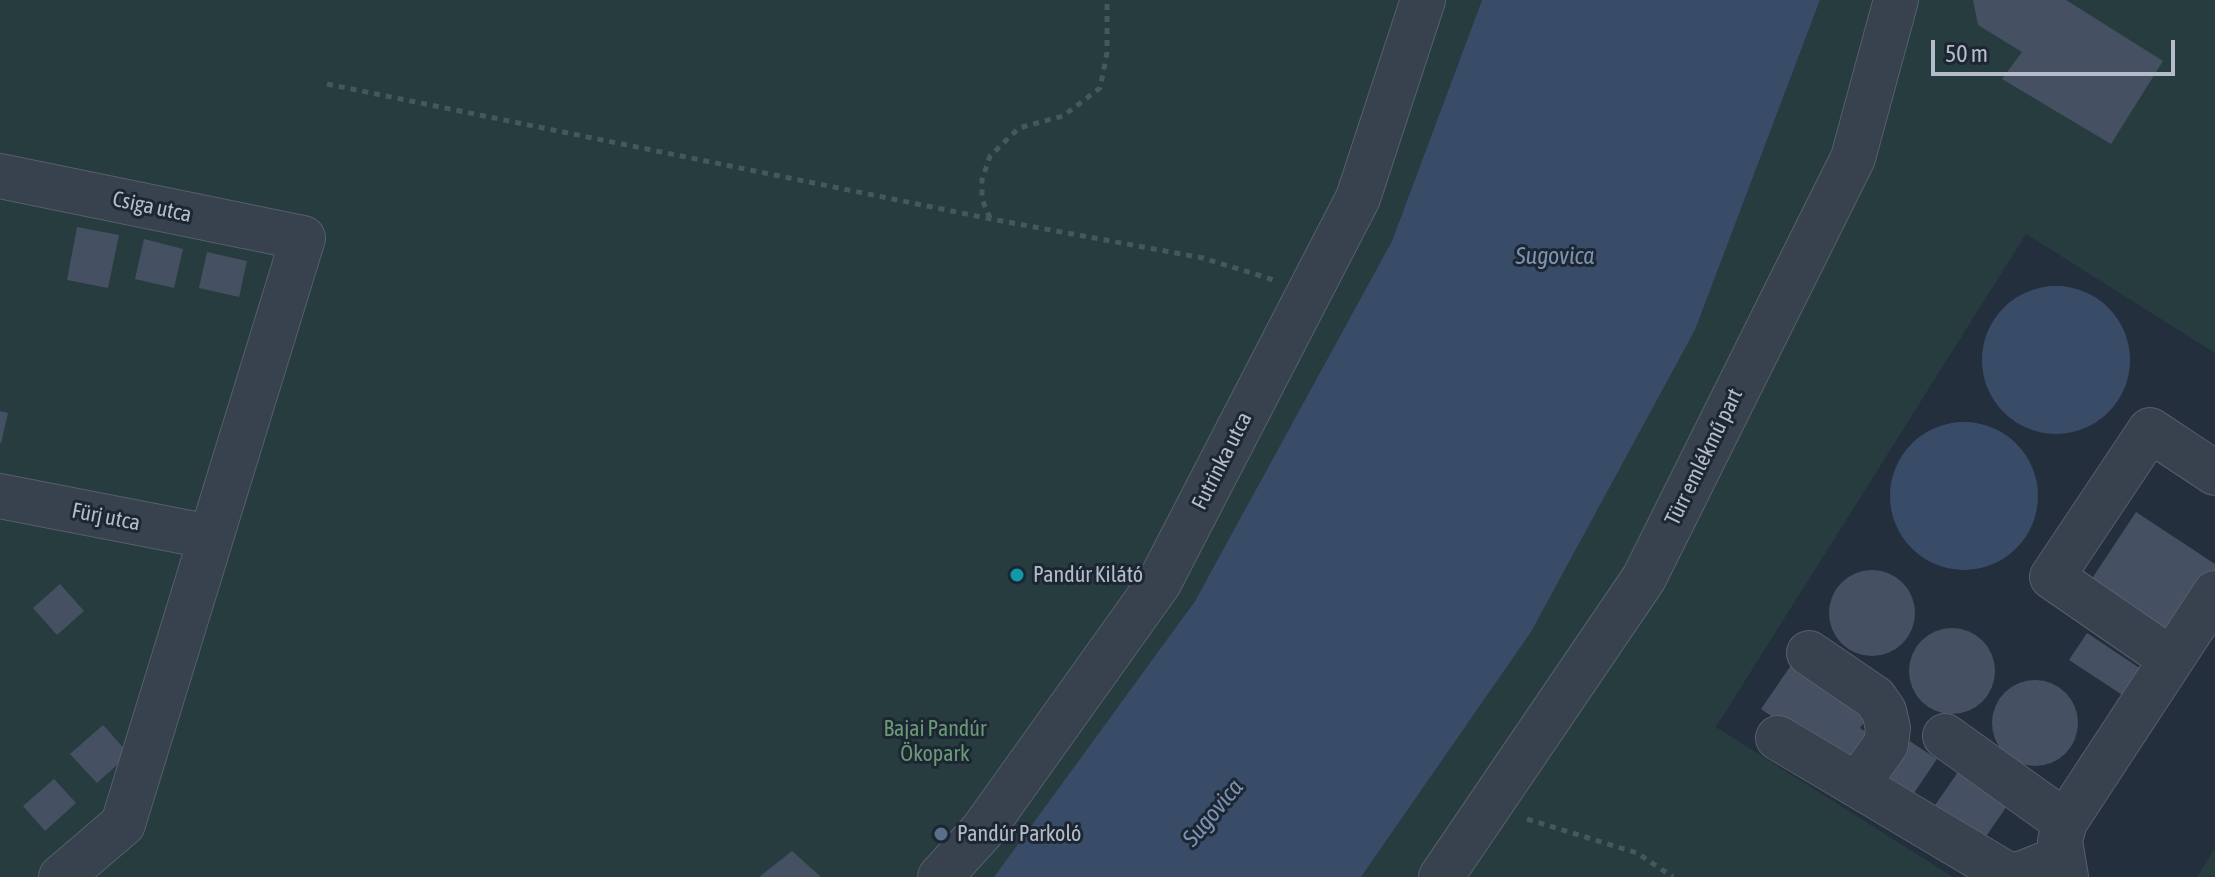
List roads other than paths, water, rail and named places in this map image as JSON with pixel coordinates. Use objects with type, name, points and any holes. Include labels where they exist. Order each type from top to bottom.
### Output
[{"type":"street","name":"Futrinka utca","points":[[940,877],[982,831],[1159,583],[1358,198],[1423,0]]},
{"type":"street","name":"Türr emlékmű part","points":[[1441,877],[1644,578],[1853,158],[1896,0]]},
{"type":"street","name":"Csiga utca","points":[[0,176],[303,238],[211,537]]},
{"type":"street","points":[[2171,659],[2052,577],[2150,430],[2215,473]]},
{"type":"street","name":"Fürj utca","points":[[0,496],[211,537]]},
{"type":"street","points":[[61,877],[123,824],[211,537]]},
{"type":"street","points":[[1778,738],[2005,873],[2018,875],[2064,852],[2171,659],[2215,593]]},
{"type":"street","points":[[1809,653],[1875,698],[1884,711],[1888,728],[1886,744],[1857,785]]},
{"type":"street","points":[[1945,736],[2064,852]]},
{"type":"water","name":"Sugovica","points":[[1482,0],[1820,0],[1695,330],[1531,632],[1361,877],[994,877],[1195,601],[1392,241]]},
{"type":"water","points":[[2056,286],[2084,291],[2108,308],[2125,332],[2130,360],[2125,388],[2108,412],[2084,429],[2056,434],[2028,429],[2004,412],[1987,388],[1982,360],[1987,332],[2004,308],[2028,291]]},
{"type":"water","points":[[1964,422],[1992,428],[2016,444],[2032,468],[2038,496],[2032,524],[2016,548],[1992,564],[1964,570],[1936,564],[1912,548],[1896,524],[1890,496],[1896,468],[1912,444],[1936,428]]},
{"type":"place","name":"Pandúr Kilátó","points":[[1017,575]]},
{"type":"place","name":"Pandúr Parkoló","points":[[941,834]]},
{"type":"park label","name":"Bajai Pandúr Ökopark","points":[[935,742]]}]
